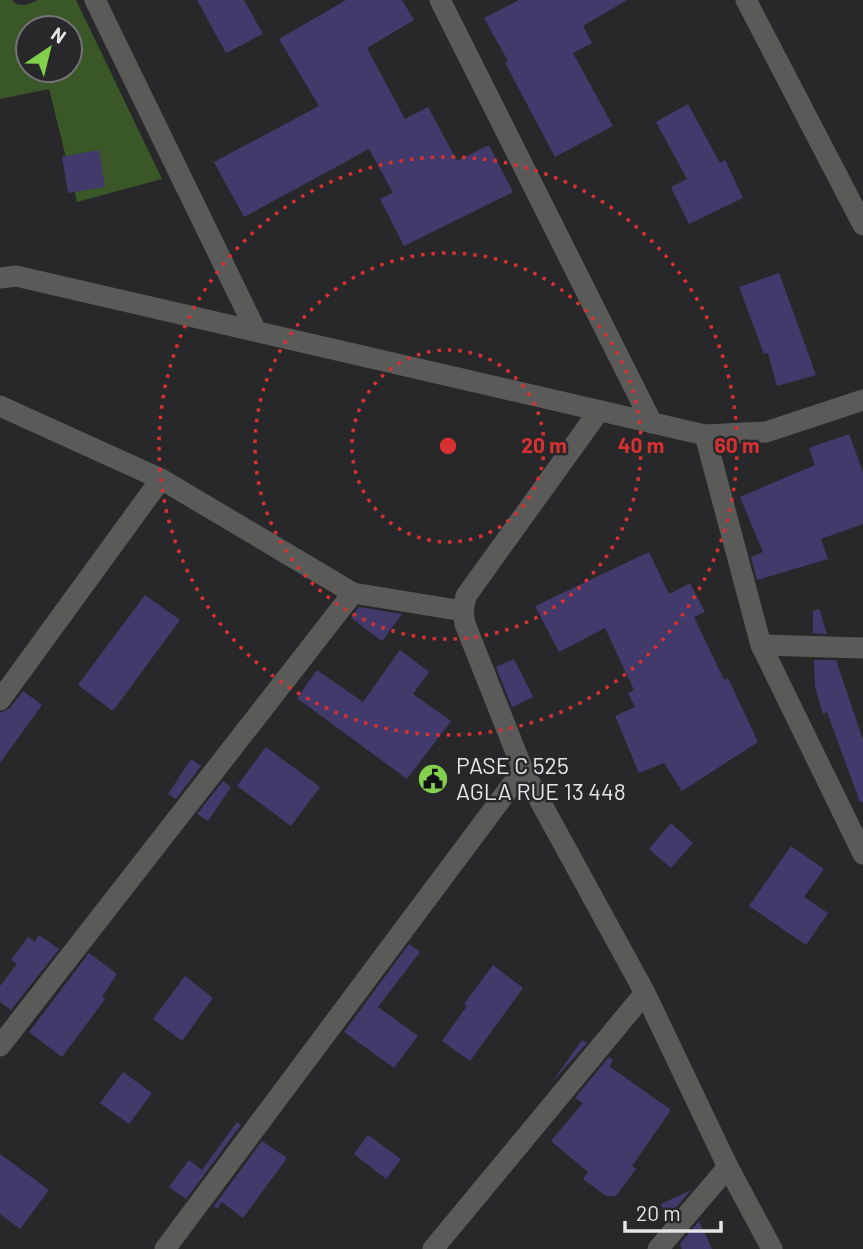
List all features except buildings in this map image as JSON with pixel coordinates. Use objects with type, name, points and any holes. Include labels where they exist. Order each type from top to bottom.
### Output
[{"type":"street","points":[[95,0],[256,331]]},
{"type":"street","points":[[440,0],[652,422]]},
{"type":"street","points":[[746,0],[863,225]]},
{"type":"street","points":[[0,278],[16,276],[705,435],[766,432],[863,400]]},
{"type":"street","points":[[0,406],[161,479],[353,593],[463,611]]},
{"type":"street","points":[[599,411],[466,596],[463,611],[465,624],[523,770],[645,993],[728,1167],[772,1249]]},
{"type":"street","points":[[705,435],[761,645],[863,854]]},
{"type":"street","points":[[0,700],[161,479]]},
{"type":"street","points":[[0,1046],[353,593]]},
{"type":"street","points":[[761,645],[863,648]]},
{"type":"street","points":[[165,1249],[523,770]]},
{"type":"street","points":[[433,1249],[645,993]]},
{"type":"street","points":[[659,1249],[728,1167]]},
{"type":"green space","points":[[0,0],[12,0],[16,4],[26,5],[38,0],[76,0],[83,14],[14,14],[14,84],[84,84],[84,17],[162,179],[77,202],[49,89],[0,99]]},
{"type":"place","name":"PASE C 525 AGLA RUE 13 448","points":[[433,779]]}]
